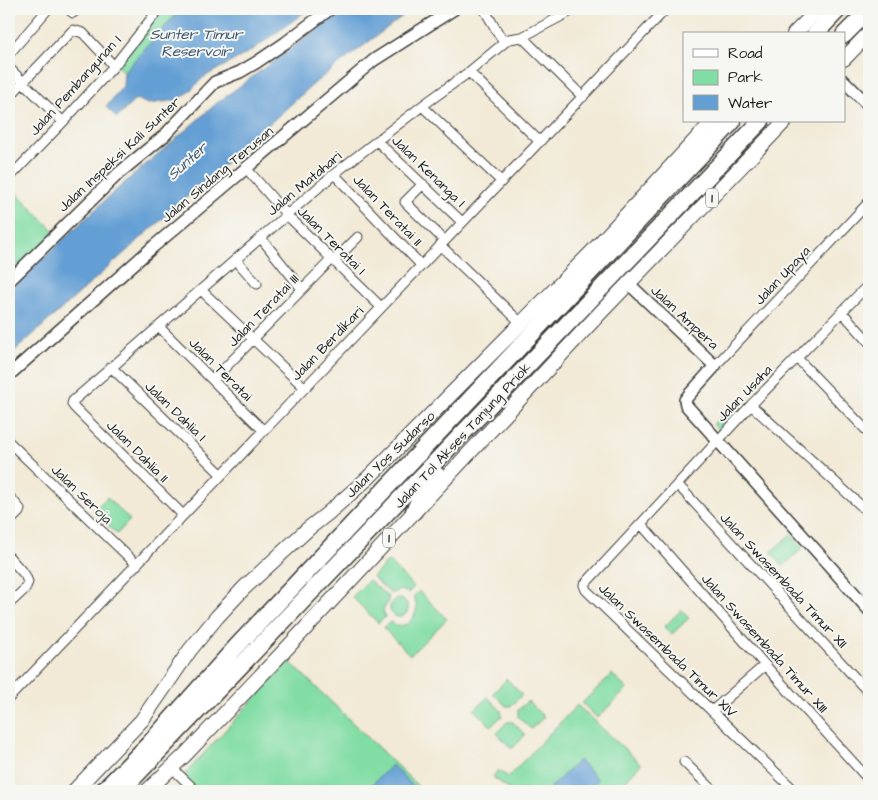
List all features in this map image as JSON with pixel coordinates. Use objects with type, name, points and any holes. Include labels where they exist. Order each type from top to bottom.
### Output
[{"type":"highway","points":[[796,32],[819,9]]},
{"type":"highway","points":[[817,32],[838,9]]},
{"type":"highway","points":[[846,33],[869,10]]},
{"type":"highway","points":[[846,57],[869,33]]},
{"type":"highway","name":"Jalan Yos Sudarso","points":[[74,791],[142,720],[190,650],[217,617],[309,528],[368,478],[590,254],[712,122]]},
{"type":"highway","name":"Jalan Tol Akses Tanjung Priok","points":[[121,791],[236,647],[732,122]]},
{"type":"highway","name":"Jalan Tol Akses Tanjung Priok","points":[[103,791],[633,254],[760,122]]},
{"type":"highway","name":"1","points":[[147,791],[172,768],[288,647],[628,283],[784,122]]},
{"type":"highway","points":[[414,511],[422,493],[440,472],[632,266],[633,254]]},
{"type":"highway","points":[[91,791],[117,764],[202,690]]},
{"type":"street","points":[[9,54],[48,9]]},
{"type":"street","points":[[68,9],[73,13],[78,9]]},
{"type":"street","name":"Jalan Pembangunan I","points":[[9,178],[114,66],[159,9]]},
{"type":"street","name":"Jalan Inspeksi Kali Sunter","points":[[9,281],[119,173],[164,136],[215,82],[240,72],[257,62],[285,44],[330,9]]},
{"type":"street","name":"Jalan Sindang Terusan","points":[[9,375],[154,246],[374,60],[454,9]]},
{"type":"street","points":[[484,9],[504,42]]},
{"type":"street","name":"Jalan Matahari","points":[[74,407],[73,401],[334,174],[469,72],[504,42],[509,39],[522,37],[575,9]]},
{"type":"street","name":"Jalan Berdikari","points":[[9,698],[666,9]]},
{"type":"street","points":[[9,97],[73,30],[83,33],[114,66]]},
{"type":"street","points":[[522,37],[583,97]]},
{"type":"street","points":[[9,68],[63,122]]},
{"type":"street","points":[[469,72],[540,142]]},
{"type":"street","points":[[846,83],[869,106]]},
{"type":"street","points":[[422,106],[501,181]]},
{"type":"street","name":"Jalan Kenanga I","points":[[377,141],[462,222]]},
{"type":"street","name":"Jalan Teratai I","points":[[246,168],[288,215],[381,307]]},
{"type":"street","name":"Jalan Teratai II","points":[[334,174],[421,265]]},
{"type":"street","points":[[423,184],[405,202],[442,243],[521,323]]},
{"type":"street","name":"Jalan Upaya","points":[[715,366],[869,202]]},
{"type":"street","name":"Jalan Teratai III","points":[[212,380],[254,340],[302,289],[358,237]]},
{"type":"street","points":[[260,238],[302,289]]},
{"type":"street","points":[[236,260],[257,284]]},
{"type":"street","name":"Jalan Ampera","points":[[628,283],[715,366],[685,400],[686,406],[718,440]]},
{"type":"street","name":"Jalan Usaha","points":[[641,524],[718,440],[869,284]]},
{"type":"street","points":[[201,290],[304,388]]},
{"type":"street","points":[[842,312],[869,342]]},
{"type":"street","name":"Jalan Teratai","points":[[159,327],[263,430]]},
{"type":"street","points":[[797,358],[869,433]]},
{"type":"street","name":"Jalan Dahlia I","points":[[111,367],[221,474]]},
{"type":"street","points":[[751,406],[869,514]]},
{"type":"street","name":"Jalan Dahlia II","points":[[74,407],[183,515]]},
{"type":"street","points":[[718,440],[869,610]]},
{"type":"street","name":"Jalan Seroja","points":[[9,442],[137,565]]},
{"type":"street","name":"Jalan Swasembada Timur XII","points":[[678,485],[869,693]]},
{"type":"street","points":[[9,496],[20,509],[9,522]]},
{"type":"street","name":"Jalan Swasembada Timur XIII","points":[[641,524],[765,666],[869,780]]},
{"type":"street","name":"Jalan Swasembada Timur XIV","points":[[641,524],[585,584],[584,588],[795,791]]},
{"type":"street","points":[[9,557],[21,570],[28,582],[24,589],[9,604]]},
{"type":"street","points":[[712,711],[765,666]]},
{"type":"street","points":[[684,762],[714,791]]},
{"type":"street","points":[[172,768],[196,791]]},
{"type":"green space","points":[[164,9],[181,9],[124,72],[115,64]]},
{"type":"green space","points":[[9,185],[55,232],[18,267],[9,257]]},
{"type":"green space","points":[[727,411],[737,417],[721,434],[713,424]]},
{"type":"green space","points":[[107,497],[130,520],[117,534],[93,511]]},
{"type":"green space","points":[[791,534],[803,548],[783,566],[771,552]]},
{"type":"green space","points":[[388,561],[414,587],[408,593],[400,590],[391,594],[373,577]]},
{"type":"green space","points":[[369,580],[389,598],[383,611],[385,617],[378,623],[352,597]]},
{"type":"green space","points":[[419,591],[447,619],[410,655],[383,628],[390,622],[398,626],[408,624],[413,618],[417,607],[413,597]]},
{"type":"green space","points":[[399,599],[405,602],[408,608],[405,614],[399,617],[393,614],[390,608],[393,602]]},
{"type":"green space","points":[[681,610],[689,618],[672,634],[664,627]]},
{"type":"green space","points":[[289,661],[423,791],[198,791],[183,776]]},
{"type":"green space","points":[[612,674],[627,689],[597,718],[582,703]]},
{"type":"green space","points":[[507,679],[522,695],[511,706],[506,706],[493,693]]},
{"type":"green space","points":[[488,697],[501,711],[502,716],[491,726],[474,710]]},
{"type":"green space","points":[[528,701],[544,717],[531,729],[518,717],[518,710]]},
{"type":"green space","points":[[577,705],[641,764],[616,791],[511,791],[493,777],[498,770],[508,777]]},
{"type":"green space","points":[[507,722],[513,722],[525,735],[512,749],[497,733]]},
{"type":"water","name":"Sunter Timur Reservoir","points":[[181,9],[309,9],[251,51],[204,77],[187,94],[177,100],[148,104],[136,99],[117,118],[106,107],[123,86],[124,72]]},
{"type":"water","name":"Sunter","points":[[344,9],[412,9],[317,81],[9,356],[9,290],[114,192],[217,103]]},
{"type":"water","points":[[579,760],[598,780],[586,791],[547,791]]},
{"type":"water","points":[[392,765],[418,791],[365,791]]}]
